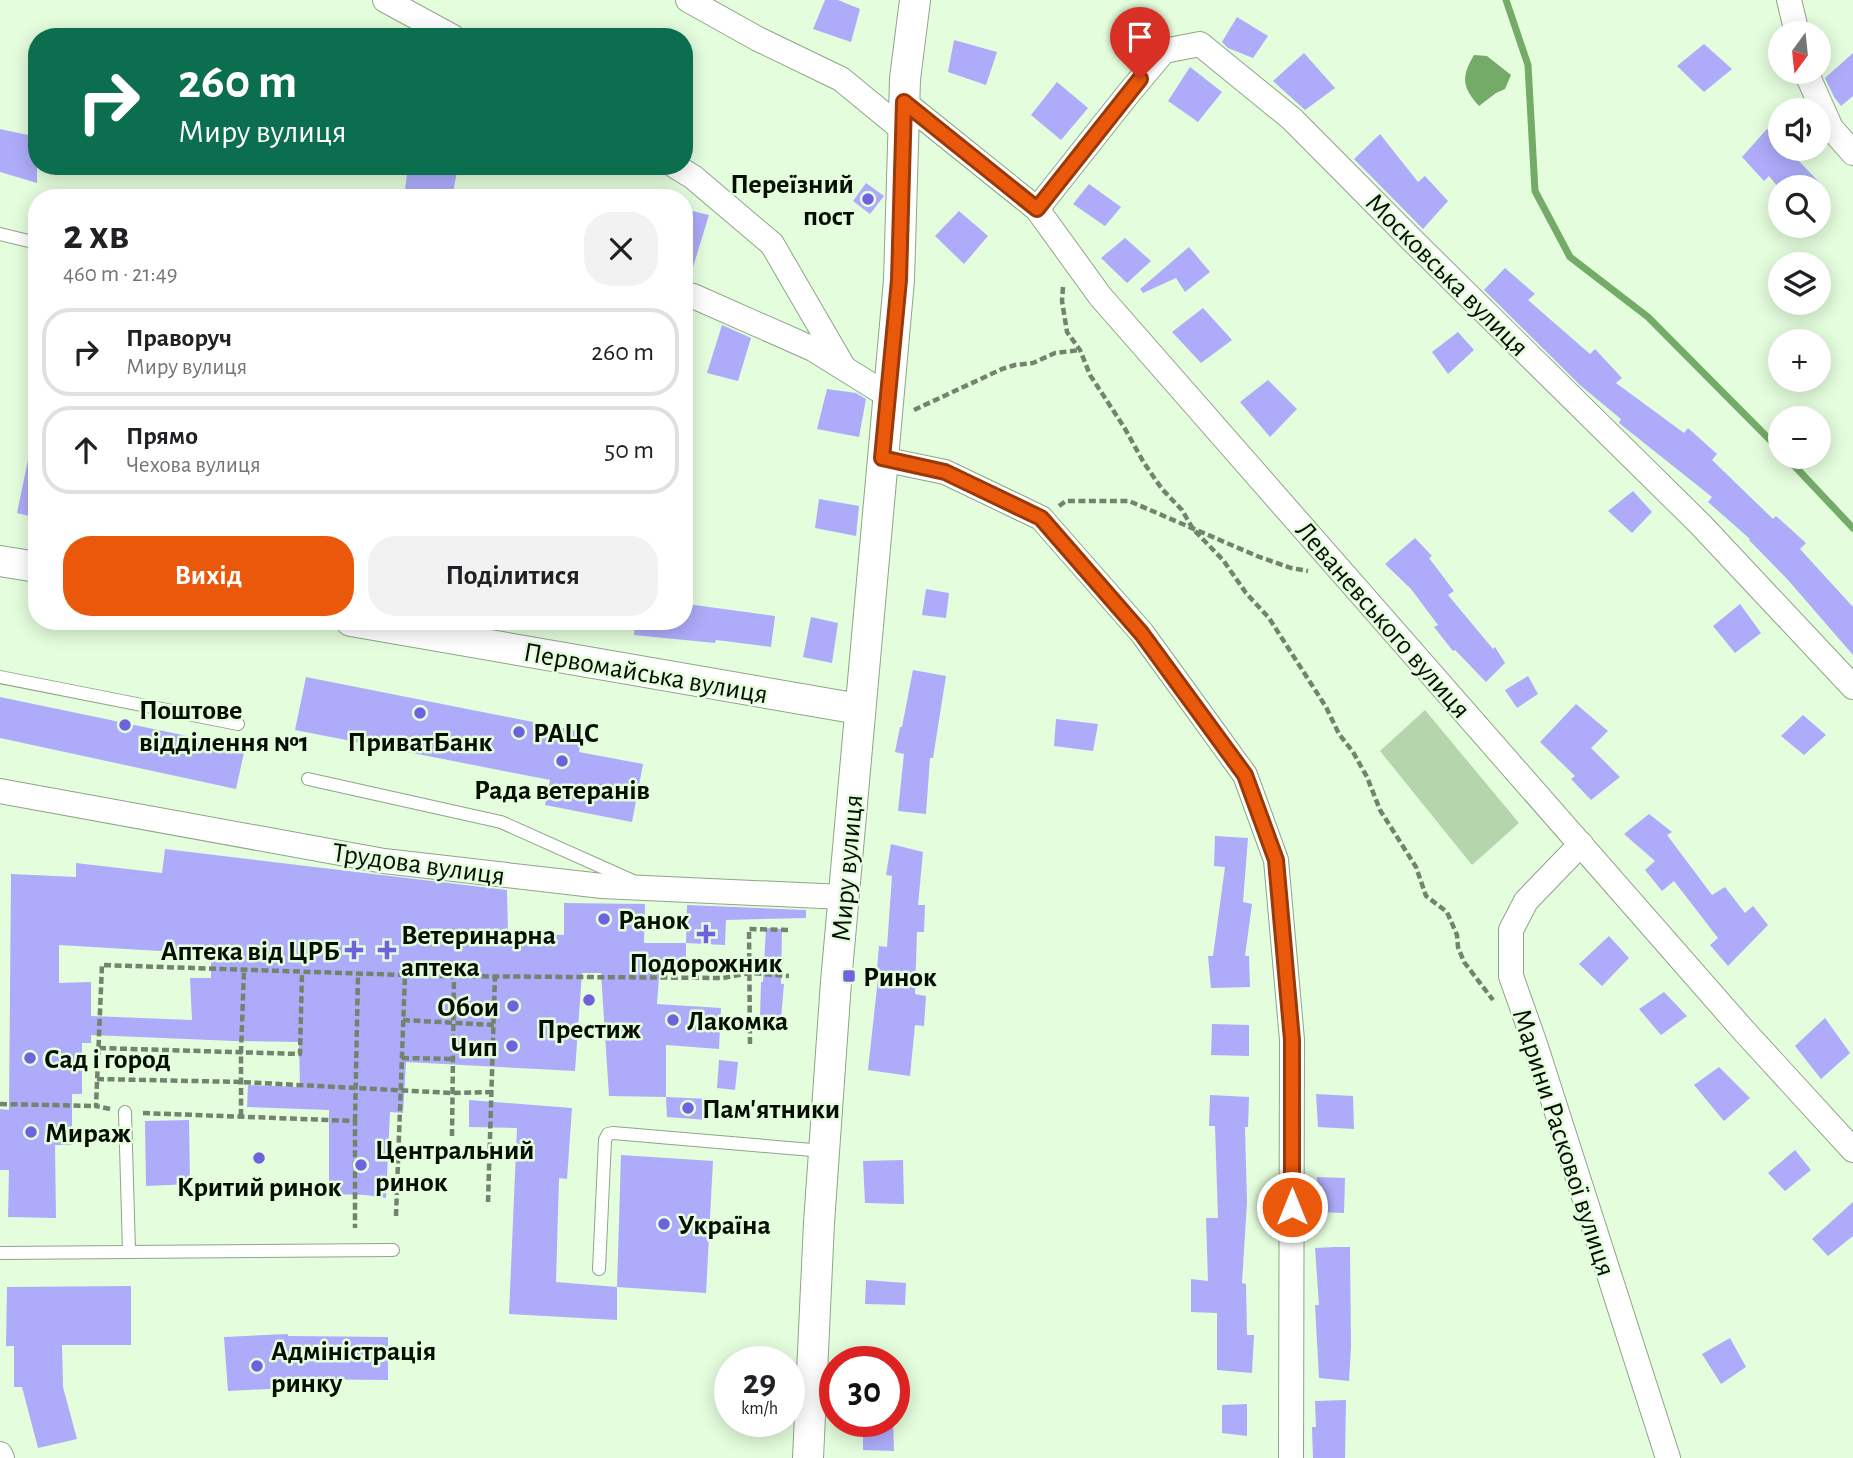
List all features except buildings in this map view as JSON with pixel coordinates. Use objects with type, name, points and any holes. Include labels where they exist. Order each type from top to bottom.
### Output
[{"type":"street","points":[[385,0],[436,28]]},
{"type":"street","name":"Леваневського вулиця","points":[[688,0],[758,39],[841,79],[904,116],[1037,209],[1100,296],[1744,1031],[1853,1150]]},
{"type":"street","name":"Миру вулиця","points":[[808,1458],[824,1151],[859,709],[899,280],[905,79],[915,0]]},
{"type":"street","points":[[1789,0],[1794,21]]},
{"type":"street","name":"Московська вулиця","points":[[1037,209],[1164,51],[1200,44],[1292,119],[1701,525],[1853,687]]},
{"type":"street","points":[[1812,84],[1830,128],[1853,153]]},
{"type":"street","points":[[690,175],[772,244],[844,368]]},
{"type":"street","points":[[693,296],[813,349],[887,395]]},
{"type":"street","points":[[882,458],[945,472],[1041,518],[1142,634],[1245,775],[1276,860],[1292,1040],[1291,1458]]},
{"type":"street","points":[[0,561],[28,566]]},
{"type":"street","name":"Первомайська вулиця","points":[[403,630],[859,709]]},
{"type":"street","name":"Трудова вулиця","points":[[0,792],[384,861],[602,886],[843,897]]},
{"type":"street","name":"Марини Раскової вулиця","points":[[1581,844],[1526,901],[1511,930],[1511,975],[1668,1458]]},
{"type":"lane","points":[[0,234],[28,241]]},
{"type":"lane","points":[[0,677],[238,724]]},
{"type":"lane","points":[[307,779],[501,822],[650,888]]},
{"type":"lane","points":[[125,1112],[129,1251]]},
{"type":"lane","points":[[599,1269],[605,1140],[608,1134],[824,1151]]},
{"type":"lane","points":[[0,1253],[393,1250]]},
{"type":"path","points":[[1065,248],[1062,301],[1067,332],[1080,350],[1090,375],[1162,489],[1269,618],[1326,707],[1339,734],[1353,752],[1367,777],[1380,810],[1416,867],[1426,896],[1447,912],[1464,962],[1499,1009]]},
{"type":"path","points":[[913,410],[1002,369],[1080,350]]},
{"type":"path","points":[[1041,518],[1066,500],[1129,501],[1291,568],[1347,576]]},
{"type":"path","points":[[750,1044],[749,929],[791,930]]},
{"type":"path","points":[[96,1106],[102,965],[454,976],[723,978],[750,973],[789,976]]},
{"type":"path","points":[[241,1116],[244,970]]},
{"type":"path","points":[[99,1048],[300,1054],[302,972]]},
{"type":"path","points":[[355,1228],[358,974]]},
{"type":"path","points":[[396,1216],[405,975]]},
{"type":"path","points":[[452,1136],[454,976]]},
{"type":"path","points":[[488,1202],[495,976]]},
{"type":"path","points":[[403,1020],[494,1025]]},
{"type":"path","points":[[402,1058],[453,1059]]},
{"type":"path","points":[[97,1079],[241,1082],[452,1093],[492,1092]]},
{"type":"path","points":[[0,1104],[96,1106],[125,1112],[355,1121]]},
{"type":"shaded area","points":[[1474,55],[1487,56],[1511,75],[1505,89],[1479,106],[1465,82]]},
{"type":"shaded area","points":[[1425,710],[1519,823],[1472,865],[1380,751]]},
{"type":"waterway","points":[[1506,0],[1528,65],[1535,191],[1570,257],[1648,317],[1768,438]]},
{"type":"waterway","points":[[1797,469],[1853,528]]},
{"type":"place","name":"Переїзний пост","points":[[868,199]]},
{"type":"place","name":"ПриватБанк","points":[[420,713]]},
{"type":"place","name":"Поштове відділення №1","points":[[125,725]]},
{"type":"place","name":"РАЦС","points":[[519,732]]},
{"type":"place","name":"Рада ветеранів","points":[[562,761]]},
{"type":"place","name":"Ранок","points":[[604,919]]},
{"type":"place","name":"Подорожник","points":[[706,934]]},
{"type":"place","name":"Аптека від ЦРБ","points":[[354,950]]},
{"type":"place","name":"Ветеринарна аптека","points":[[387,950]]},
{"type":"place","name":"Ринок","points":[[849,976]]},
{"type":"place","name":"Престиж","points":[[589,1000]]},
{"type":"place","name":"Обои","points":[[513,1006]]},
{"type":"place","name":"Лакомка","points":[[673,1020]]},
{"type":"place","name":"Чип","points":[[512,1046]]},
{"type":"place","name":"Сад і город","points":[[30,1058]]},
{"type":"place","name":"Пам'ятники","points":[[688,1108]]},
{"type":"place","name":"Мираж","points":[[31,1132]]},
{"type":"place","name":"Критий ринок","points":[[259,1158]]},
{"type":"place","name":"Центральний ринок","points":[[361,1165]]},
{"type":"place","name":"Україна","points":[[664,1224]]},
{"type":"place","name":"Адміністрація ринку","points":[[257,1366]]},
{"type":"route","points":[[1140,79],[1037,209],[904,102],[899,280],[882,458],[945,472],[1041,518],[1142,634],[1245,775],[1276,860],[1292,1040],[1292,1207]]}]
